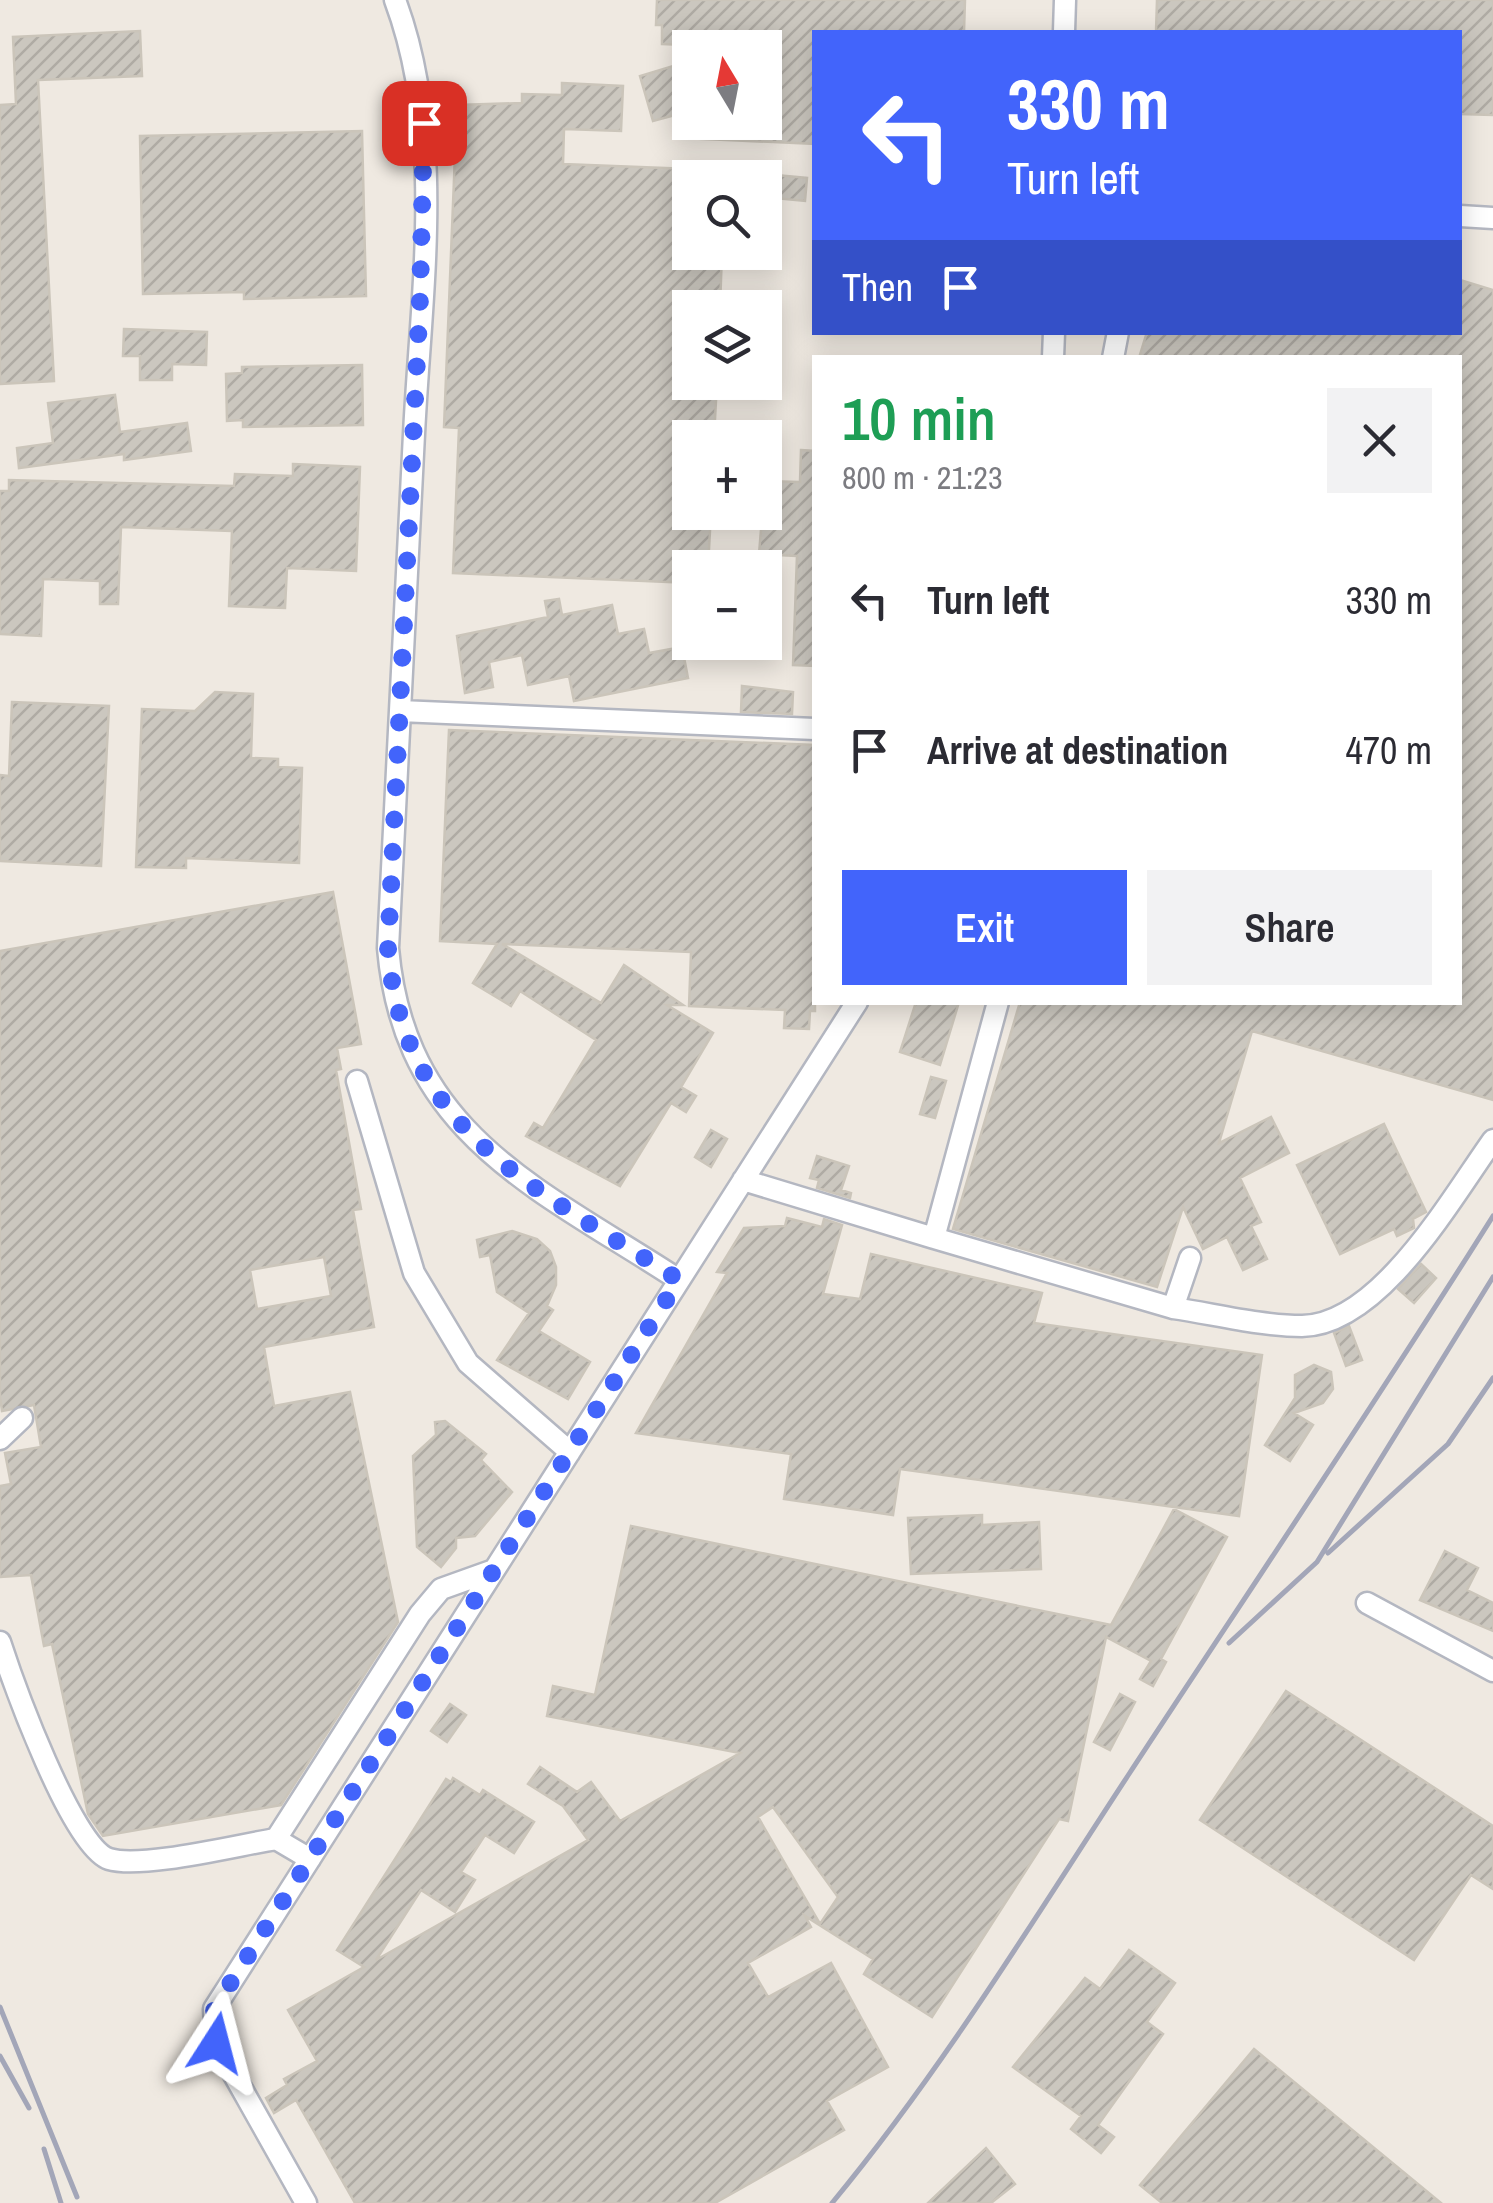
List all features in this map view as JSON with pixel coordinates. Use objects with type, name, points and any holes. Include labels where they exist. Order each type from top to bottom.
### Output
[{"type":"street","points":[[394,0],[417,68],[424,123],[388,948],[392,994],[407,1038],[456,1123],[488,1154],[679,1280]]},
{"type":"street","points":[[1064,30],[1066,0]]},
{"type":"street","points":[[1462,216],[1493,218]]},
{"type":"street","points":[[400,712],[812,729]]},
{"type":"street","points":[[306,2203],[216,2043],[214,2009],[855,1005]]},
{"type":"street","points":[[934,1238],[997,1005]]},
{"type":"street","points":[[357,1081],[414,1273],[468,1363],[570,1452]]},
{"type":"street","points":[[744,1180],[1173,1308],[1304,1326],[1357,1308],[1400,1269],[1493,1140]]},
{"type":"street","points":[[1173,1308],[1190,1258]]},
{"type":"street","points":[[0,1439],[22,1418]]},
{"type":"street","points":[[276,1839],[420,1614],[442,1589],[494,1570]]},
{"type":"street","points":[[1366,1603],[1493,1671]]},
{"type":"street","points":[[0,1642],[28,1718],[90,1847],[107,1858],[134,1861],[276,1839],[310,1859]]},
{"type":"building","points":[[657,0],[965,0],[964,30],[812,30],[812,144],[727,140],[782,140],[782,30],[672,30],[672,44],[662,44],[662,25],[656,25]]},
{"type":"building","points":[[1157,0],[1493,0],[1493,115],[1462,114],[1462,30],[1156,30]]},
{"type":"building","points":[[140,31],[142,76],[38,80],[54,381],[0,384],[0,105],[16,104],[13,37]]},
{"type":"building","points":[[672,66],[672,116],[653,121],[640,76]]},
{"type":"building","points":[[562,83],[623,86],[621,131],[564,129],[563,164],[672,168],[672,270],[721,270],[721,290],[672,290],[672,400],[716,400],[715,420],[672,420],[672,530],[710,530],[709,550],[672,550],[672,582],[453,573],[459,428],[444,427],[457,105],[522,103],[522,94],[562,95]]},
{"type":"building","points":[[362,131],[366,296],[244,299],[244,292],[143,294],[140,136]]},
{"type":"building","points":[[782,176],[807,178],[805,201],[782,199]]},
{"type":"building","points":[[1462,281],[1493,290],[1493,1100],[1252,1031],[1219,1143],[1271,1117],[1289,1153],[1240,1178],[1261,1222],[1251,1226],[1267,1259],[1243,1270],[1227,1237],[1203,1249],[1183,1207],[1157,1287],[953,1229],[1019,1005],[1462,1005],[1462,355],[1140,355],[1146,335],[1462,335]]},
{"type":"building","points":[[124,329],[207,332],[206,365],[172,364],[172,380],[140,380],[140,356],[123,356]]},
{"type":"building","points":[[362,365],[363,425],[243,427],[243,420],[227,421],[226,374],[242,373],[242,367]]},
{"type":"building","points":[[115,395],[120,432],[187,423],[191,451],[124,460],[124,454],[19,468],[17,448],[53,443],[48,403]]},
{"type":"building","points":[[801,450],[812,451],[812,666],[793,665],[797,556],[782,555],[782,550],[759,550],[761,530],[782,530],[782,481],[800,482]]},
{"type":"building","points":[[293,464],[360,467],[356,571],[287,568],[285,608],[229,606],[232,531],[121,527],[118,604],[100,604],[100,581],[43,579],[41,636],[0,634],[0,491],[9,491],[9,480],[234,486],[235,474],[293,476]]},
{"type":"building","points":[[559,599],[562,615],[612,605],[618,634],[644,629],[649,653],[672,649],[672,660],[685,660],[688,678],[574,701],[569,676],[528,685],[522,655],[489,662],[493,687],[465,693],[457,636],[548,617],[545,601]]},
{"type":"building","points":[[742,686],[793,692],[792,714],[741,712]]},
{"type":"building","points":[[215,692],[253,694],[251,758],[278,759],[278,767],[302,768],[299,863],[186,858],[186,868],[136,867],[142,709],[195,711]]},
{"type":"building","points":[[12,702],[109,706],[101,866],[0,861],[0,775],[9,776]]},
{"type":"building","points":[[449,730],[812,745],[815,1011],[810,1011],[809,1029],[784,1028],[785,1010],[689,1006],[691,952],[502,944],[601,1003],[624,965],[683,1005],[667,1005],[713,1033],[681,1087],[696,1096],[686,1112],[671,1103],[620,1186],[526,1136],[534,1123],[543,1128],[596,1040],[520,991],[511,1006],[473,983],[497,944],[440,941]]},
{"type":"building","points":[[333,892],[361,1044],[337,1048],[341,1069],[336,1070],[361,1209],[353,1210],[374,1327],[264,1347],[274,1406],[350,1392],[398,1622],[281,1805],[103,1836],[88,1814],[52,1644],[44,1646],[31,1575],[0,1577],[0,1486],[11,1484],[5,1453],[41,1447],[34,1405],[2,1411],[0,1397],[0,951]],"holes":[[[324,1257],[331,1296],[257,1309],[250,1270]]]},
{"type":"building","points":[[915,1005],[958,1005],[940,1065],[900,1052]]},
{"type":"building","points":[[931,1077],[946,1081],[935,1118],[920,1114]]},
{"type":"building","points":[[1384,1124],[1426,1212],[1413,1219],[1414,1228],[1397,1236],[1394,1229],[1340,1254],[1297,1165]]},
{"type":"building","points":[[711,1130],[727,1139],[711,1167],[695,1157]]},
{"type":"building","points":[[817,1156],[849,1166],[841,1190],[851,1193],[850,1198],[817,1188],[819,1180],[810,1178]]},
{"type":"building","points":[[787,1218],[822,1227],[824,1219],[842,1225],[823,1294],[860,1299],[871,1254],[1042,1293],[1034,1323],[1262,1355],[1239,1516],[900,1469],[893,1515],[784,1499],[791,1454],[636,1433],[727,1273],[717,1272],[744,1228],[785,1226]]},
{"type":"building","points":[[512,1231],[537,1239],[550,1251],[556,1267],[556,1285],[547,1306],[553,1310],[539,1331],[590,1362],[568,1399],[497,1360],[529,1313],[497,1292],[490,1255],[480,1257],[477,1240]]},
{"type":"building","points":[[1421,1264],[1436,1278],[1414,1303],[1398,1289]]},
{"type":"building","points":[[1349,1326],[1362,1360],[1346,1366],[1334,1333]]},
{"type":"building","points":[[1314,1365],[1331,1372],[1333,1389],[1323,1403],[1294,1413],[1313,1425],[1290,1461],[1265,1445],[1295,1398],[1295,1375]]},
{"type":"building","points":[[445,1421],[486,1454],[481,1460],[512,1492],[475,1536],[456,1538],[456,1548],[441,1567],[417,1547],[413,1456],[436,1435],[435,1422]]},
{"type":"building","points":[[1174,1509],[1227,1537],[1161,1659],[1166,1662],[1153,1686],[1140,1679],[1151,1661],[1106,1637],[1068,1821],[1059,1819],[932,2017],[864,1974],[873,1959],[805,1916],[811,1927],[748,1963],[768,1997],[831,1963],[888,2067],[827,2101],[844,2130],[715,2203],[355,2203],[296,2100],[274,2113],[266,2098],[287,2085],[284,2079],[317,2061],[288,2010],[364,1967],[337,1950],[446,1779],[451,1782],[453,1778],[480,1795],[483,1790],[534,1822],[514,1853],[485,1835],[461,1872],[475,1880],[455,1912],[421,1890],[376,1960],[588,1840],[563,1806],[528,1784],[540,1767],[577,1792],[591,1782],[620,1821],[740,1753],[547,1716],[553,1686],[595,1695],[631,1526],[1111,1625]],"holes":[[[773,1807],[838,1897],[820,1924],[758,1817]]]},
{"type":"building","points":[[982,1515],[982,1525],[1039,1522],[1041,1569],[911,1574],[908,1518]]},
{"type":"building","points":[[1445,1551],[1478,1568],[1467,1590],[1493,1603],[1493,1631],[1420,1600]]},
{"type":"building","points":[[1286,1691],[1493,1826],[1493,1889],[1471,1875],[1414,1960],[1200,1820]]},
{"type":"building","points":[[1120,1694],[1135,1702],[1110,1750],[1094,1742]]},
{"type":"building","points":[[450,1704],[466,1715],[447,1742],[431,1731]]},
{"type":"building","points":[[1129,1950],[1175,1983],[1147,2022],[1163,2034],[1098,2125],[1114,2137],[1101,2153],[1071,2129],[1081,2116],[1013,2067],[1085,1978],[1100,1989]]},
{"type":"building","points":[[1254,2049],[1441,2203],[1162,2203],[1140,2185]]},
{"type":"building","points":[[986,2148],[1015,2184],[991,2203],[928,2203]]},
{"type":"railway","points":[[832,2203],[912,2100],[986,1993],[1493,1216]]},
{"type":"railway","points":[[1229,1643],[1317,1562],[1493,1277]]},
{"type":"railway","points":[[1328,1553],[1448,1444],[1493,1378]]},
{"type":"railway","points":[[0,2007],[77,2197]]},
{"type":"railway","points":[[0,2056],[29,2108]]},
{"type":"railway","points":[[44,2149],[61,2203]]},
{"type":"route","points":[[216,2043],[212,2031],[214,2009],[679,1280],[488,1154],[456,1123],[407,1038],[392,994],[388,948],[420,299],[424,123]]}]
